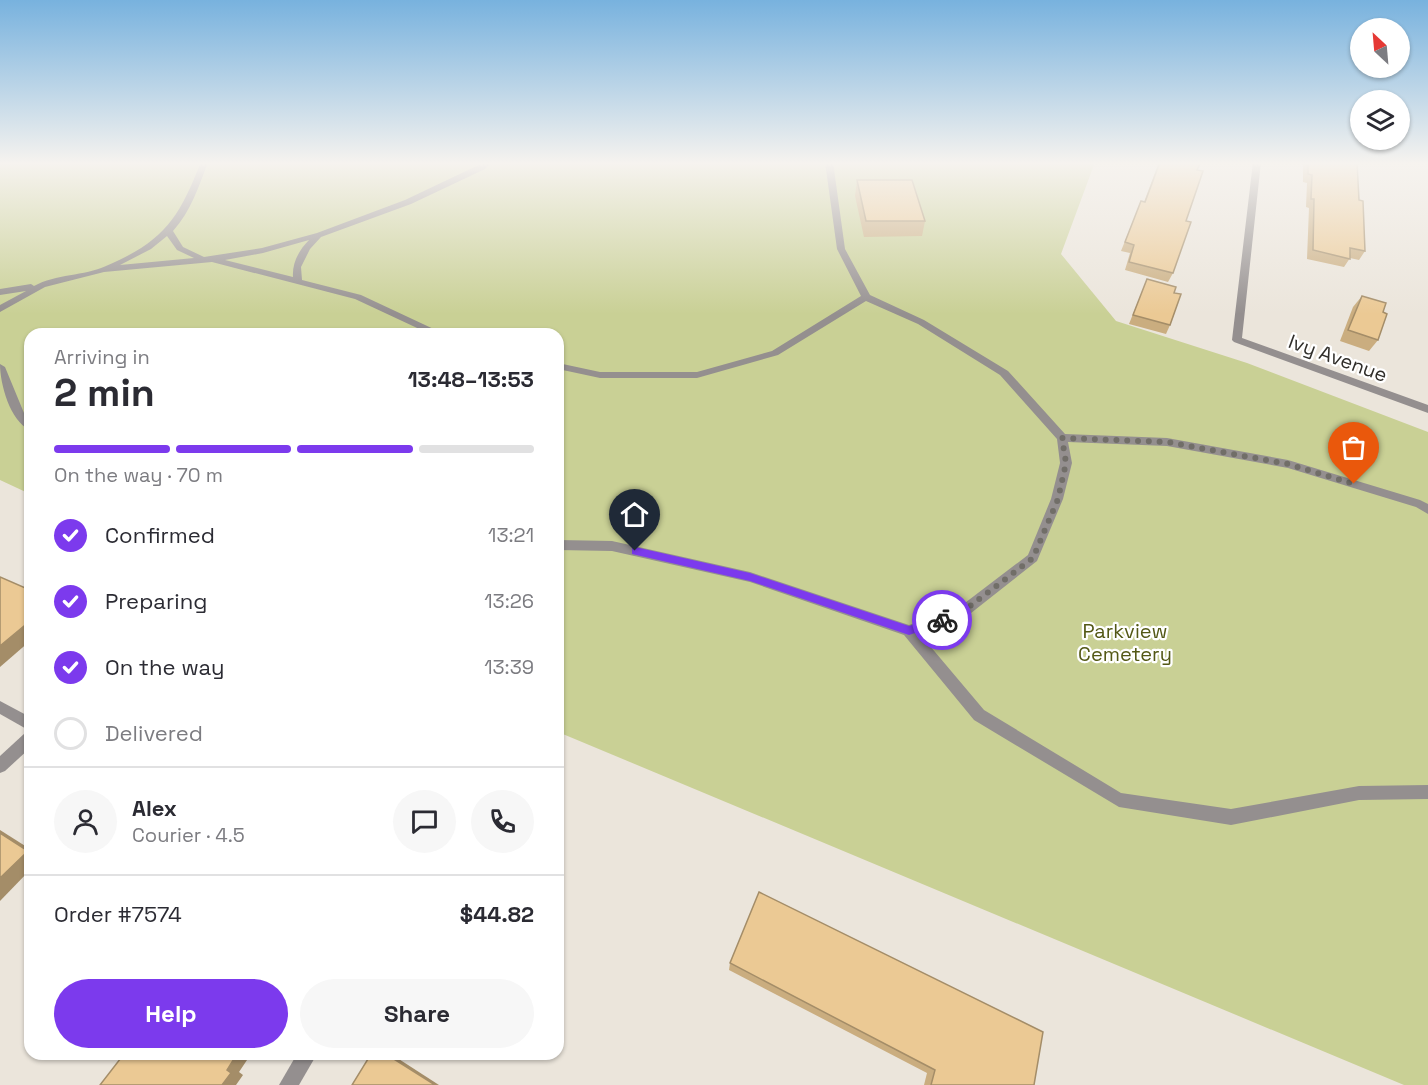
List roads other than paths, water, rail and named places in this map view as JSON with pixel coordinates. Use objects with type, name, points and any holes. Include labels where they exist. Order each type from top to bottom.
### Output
[{"type":"street","points":[[104,269],[154,243],[169,231],[180,213]]},
{"type":"street","points":[[0,292],[42,285],[104,269],[212,260],[263,250],[318,235],[379,213]]},
{"type":"street","points":[[836,213],[841,249],[866,297],[921,322],[1004,373],[1062,438],[1066,463],[1058,499],[1033,558],[961,613],[909,631]]},
{"type":"street","name":"Ivy Avenue","points":[[1251,213],[1237,340],[1428,410]]},
{"type":"street","points":[[169,231],[175,246],[184,253],[358,297],[424,328]]},
{"type":"street","points":[[298,282],[297,267],[306,248],[318,235]]},
{"type":"street","points":[[0,309],[42,285]]},
{"type":"street","points":[[564,367],[600,375],[697,375],[775,353],[866,297]]},
{"type":"street","points":[[0,367],[19,415],[24,420]]},
{"type":"street","points":[[1062,438],[1167,442],[1288,464],[1420,504],[1428,510]]},
{"type":"street","points":[[564,545],[612,546],[750,577],[909,631],[979,715],[1119,800],[1231,817],[1359,793],[1428,792]]},
{"type":"street","points":[[0,706],[24,720]]},
{"type":"street","points":[[0,766],[24,744]]},
{"type":"street","points":[[288,1085],[304,1060]]},
{"type":"park label","name":"Parkview Cemetery","points":[[1125,642]]}]
